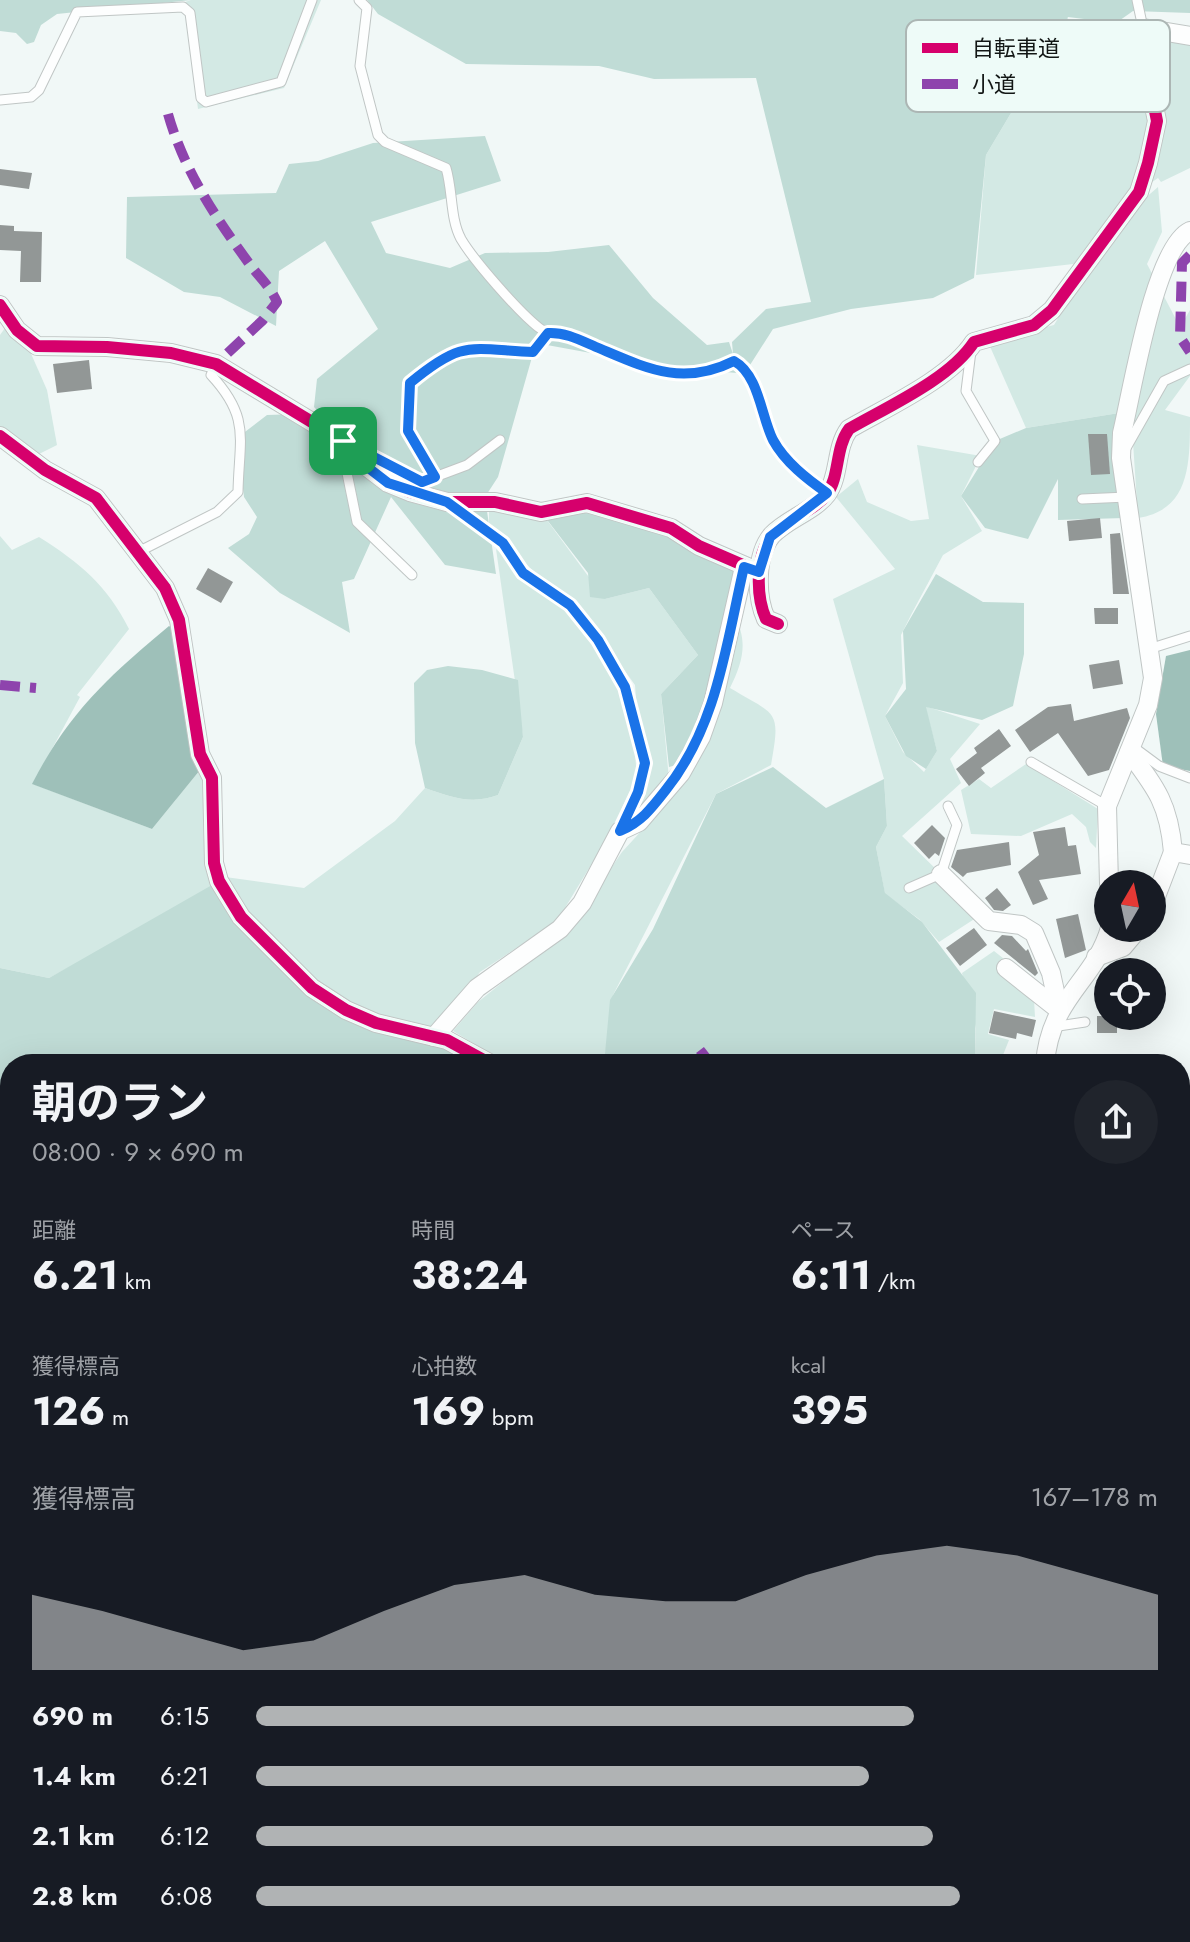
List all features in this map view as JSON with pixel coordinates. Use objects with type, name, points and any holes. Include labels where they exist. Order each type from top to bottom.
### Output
[{"type":"street","points":[[1170,33],[1190,36]]},
{"type":"street","points":[[434,1037],[477,988],[560,929],[582,903],[620,831],[639,822],[681,773],[701,737],[713,703],[751,569],[770,537],[827,493],[842,437],[849,429],[943,371],[974,342],[1000,332],[1034,325],[1052,310],[1139,192],[1157,121],[1155,112]]},
{"type":"street","points":[[1109,870],[1107,806],[1148,705],[1153,678],[1121,458],[1122,433],[1161,272],[1181,235],[1190,231]]},
{"type":"street","points":[[0,305],[17,330],[37,346],[107,347],[171,353],[216,364],[343,441],[353,456],[388,483],[447,502],[495,502],[541,512],[587,503],[671,528],[699,546],[751,569]]},
{"type":"street","points":[[0,436],[45,470],[96,498],[165,588],[179,620],[200,754],[213,789],[214,863],[219,881],[241,917],[312,988],[346,1010],[376,1023],[434,1037],[470,1054]]},
{"type":"street","points":[[751,569],[766,619],[778,624]]},
{"type":"street","points":[[1130,749],[1163,798],[1181,854],[1166,881]]},
{"type":"street","points":[[941,874],[989,921],[1021,925],[1034,933],[1051,973],[1056,1018]]},
{"type":"street","points":[[1045,1054],[1046,1040],[1056,1018],[1106,942]]},
{"type":"street","points":[[1096,957],[1123,947],[1127,942]]},
{"type":"street","points":[[1006,968],[1056,1018]]},
{"type":"lane","points":[[0,100],[31,97],[39,90],[77,12],[93,10],[183,7],[190,13],[201,98],[206,102],[281,82],[312,0]]},
{"type":"lane","points":[[359,0],[367,8],[360,66],[378,135],[446,168],[453,190],[455,225],[461,240],[520,309],[548,333],[568,335],[644,366],[677,373],[710,373],[734,361],[740,364],[754,386],[774,442],[792,465],[827,493]]},
{"type":"lane","points":[[1137,0],[1141,20]]},
{"type":"lane","points":[[435,477],[408,431],[410,383],[440,358],[468,347],[533,352],[548,333]]},
{"type":"lane","points":[[971,347],[966,391],[995,441],[978,462]]},
{"type":"lane","points":[[137,552],[217,512],[238,492],[238,452],[243,434],[237,411],[211,375],[216,364]]},
{"type":"lane","points":[[1121,458],[1164,381],[1190,369]]},
{"type":"lane","points":[[326,430],[347,473],[357,522],[412,575]]},
{"type":"lane","points":[[343,441],[422,482],[467,465],[500,440]]},
{"type":"lane","points":[[1082,499],[1127,497]]},
{"type":"lane","points":[[447,502],[503,543],[523,573],[570,605],[598,640],[625,687],[645,763],[638,792],[620,831]]},
{"type":"lane","points":[[1149,649],[1190,636]]},
{"type":"lane","points":[[1130,749],[1159,766],[1190,778]]},
{"type":"lane","points":[[1031,762],[1107,806]]},
{"type":"lane","points":[[909,888],[941,874],[957,825],[948,806]]},
{"type":"lane","points":[[1056,1018],[1085,1022]]},
{"type":"shaded area","points":[[0,0],[191,0],[57,14],[41,25],[34,42],[27,44],[16,33],[0,31]]},
{"type":"shaded area","points":[[321,0],[284,88],[198,109],[185,2]]},
{"type":"shaded area","points":[[367,0],[1190,0],[1190,13],[1133,11],[1120,20],[1068,17],[1066,20],[906,20],[906,112],[1012,112],[986,155],[974,278],[933,298],[851,309],[773,329],[750,365],[734,361],[737,373],[667,367],[536,343],[498,477],[485,497],[496,574],[445,565],[391,497],[354,579],[342,582],[350,633],[280,593],[228,548],[249,534],[257,517],[244,497],[237,438],[267,415],[298,414],[370,466],[314,407],[317,379],[378,329],[325,241],[279,271],[276,326],[220,297],[184,292],[126,258],[127,197],[276,193],[289,164],[318,161],[373,143],[485,136],[501,181],[371,222],[386,253],[450,268],[485,253],[548,252],[609,245],[653,298],[707,345],[729,342],[733,354],[732,342],[766,309],[811,302],[756,78],[654,79],[599,66],[466,64],[378,14]]},
{"type":"shaded area","points":[[1170,36],[1190,38],[1190,168],[1161,182],[1158,178],[1122,203],[1082,263],[976,275],[986,155],[1012,112],[1170,112]]},
{"type":"shaded area","points":[[1158,187],[1162,232],[1147,264],[1180,327],[1190,310],[1190,376],[1165,410],[1190,417],[1189,451],[1184,482],[1177,495],[1155,513],[1138,518],[1132,427],[1119,413],[1026,428],[988,342],[1054,325],[1113,226]]},
{"type":"shaded area","points":[[5,328],[29,349],[47,390],[57,445],[37,455],[0,432],[0,335]]},
{"type":"shaded area","points":[[1119,413],[1124,518],[1058,520],[1058,479],[1028,539],[985,528],[961,496],[995,441],[1026,428]]},
{"type":"shaded area","points":[[917,445],[981,456],[961,496],[982,531],[943,555],[912,613],[901,635],[903,683],[885,716],[903,752],[924,772],[937,751],[925,706],[980,724],[950,759],[961,783],[902,836],[982,914],[939,942],[919,919],[885,894],[876,847],[887,826],[884,779],[833,599],[895,569],[836,497],[858,479],[867,502],[911,521],[929,519]]},
{"type":"shaded area","points":[[489,502],[541,512],[605,599],[649,588],[698,655],[661,694],[669,779],[631,818],[642,779],[635,685],[591,624],[489,530]]},
{"type":"shaded area","points":[[587,503],[744,567],[687,762],[669,767],[661,694],[698,655],[649,588],[605,599],[590,597],[588,573],[541,512]]},
{"type":"shaded area","points":[[0,536],[12,550],[39,537],[67,556],[102,587],[129,629],[77,695],[80,697],[33,784],[152,829],[200,770],[215,800],[218,876],[304,888],[395,821],[425,788],[470,800],[498,795],[523,737],[496,549],[565,610],[597,645],[630,694],[637,777],[605,842],[557,921],[480,972],[434,1037],[331,1001],[215,889],[49,978],[0,968]]},
{"type":"shaded area","points":[[936,574],[983,602],[1024,603],[1024,654],[1013,706],[982,720],[926,707],[937,751],[926,769],[906,756],[885,716],[906,689],[903,631]]},
{"type":"shaded area","points":[[733,614],[743,642],[738,669],[730,688],[772,716],[775,733],[771,765],[716,794],[613,995],[605,1054],[491,1054],[453,1031],[478,1002],[571,927],[622,852],[655,816]]},
{"type":"shaded area","points":[[169,626],[176,631],[200,770],[152,829],[32,784],[60,736],[92,697]]},
{"type":"shaded area","points":[[1190,650],[1190,771],[1163,766],[1156,714],[1166,656]]},
{"type":"shaded area","points":[[448,666],[482,670],[518,680],[523,737],[498,795],[470,800],[425,788],[415,743],[414,683],[427,670]]},
{"type":"shaded area","points":[[1026,764],[1098,809],[1096,848],[1090,842],[1086,827],[1072,814],[1021,836],[971,834],[961,790],[979,779],[991,788]]},
{"type":"shaded area","points":[[773,767],[826,808],[884,779],[887,826],[876,847],[885,893],[922,922],[976,993],[975,1054],[605,1054],[610,1000],[653,929],[716,794]]},
{"type":"shaded area","points":[[219,881],[280,967],[346,1010],[463,1054],[0,1054],[0,968],[49,978]]},
{"type":"shaded area","points":[[994,951],[1033,982],[1035,1017],[994,1009],[988,1034],[1009,1040],[1003,1054],[975,1054],[976,1028],[962,973]]},
{"type":"building","points":[[0,169],[32,173],[29,189],[0,185]]},
{"type":"building","points":[[0,225],[14,226],[14,231],[42,232],[41,282],[20,282],[21,251],[0,250]]},
{"type":"building","points":[[89,360],[92,389],[57,393],[53,364]]},
{"type":"building","points":[[1088,434],[1107,434],[1110,474],[1091,475]]},
{"type":"building","points":[[1100,518],[1102,538],[1069,541],[1067,521]]},
{"type":"building","points":[[1120,533],[1129,594],[1113,594],[1110,534]]},
{"type":"building","points":[[208,568],[233,582],[221,603],[196,589]]},
{"type":"building","points":[[1094,608],[1118,608],[1118,624],[1095,624]]},
{"type":"building","points":[[1119,660],[1123,684],[1093,689],[1089,665]]},
{"type":"building","points":[[1071,704],[1074,721],[1127,708],[1130,718],[1109,770],[1088,776],[1058,733],[1030,752],[1015,730],[1048,707]]},
{"type":"building","points":[[999,729],[1011,746],[981,768],[985,773],[969,786],[956,769],[977,753],[974,748]]},
{"type":"building","points":[[932,825],[945,838],[939,856],[935,853],[929,859],[914,843]]},
{"type":"building","points":[[1065,827],[1068,846],[1076,845],[1081,874],[1039,880],[1048,899],[1033,905],[1018,872],[1039,855],[1033,832]]},
{"type":"building","points":[[1009,842],[1011,865],[967,873],[963,877],[951,867],[957,850]]},
{"type":"building","points":[[997,888],[1011,905],[1003,911],[994,910],[985,898]]},
{"type":"building","points":[[1078,914],[1086,950],[1065,958],[1056,919]]},
{"type":"building","points":[[974,928],[987,945],[960,966],[946,948]]},
{"type":"building","points":[[1002,935],[1012,936],[1026,951],[1028,949],[1038,973],[1035,976],[994,943]]},
{"type":"building","points":[[994,1011],[1036,1020],[1032,1037],[1017,1033],[1016,1039],[989,1033]]},
{"type":"building","points":[[1097,1030],[1117,1030],[1117,1033],[1097,1033]]},
{"type":"marked path","points":[[168,114],[182,154],[201,191],[277,302],[263,320],[216,364]]},
{"type":"marked path","points":[[1190,255],[1182,263],[1180,337],[1190,352]]},
{"type":"marked path","points":[[0,685],[36,688]]},
{"type":"marked path","points":[[700,1050],[703,1054]]},
{"type":"cycle path","points":[[778,624],[766,619],[760,599],[762,553],[778,529],[827,494],[834,479],[841,445],[849,429],[934,380],[974,342],[1034,325],[1052,310],[1139,192],[1157,121],[1155,112]]},
{"type":"cycle path","points":[[0,305],[17,330],[37,346],[107,347],[171,353],[216,364],[340,439],[353,456],[388,483],[410,492],[447,502],[495,502],[541,512],[587,503],[671,528],[699,546],[759,572]]},
{"type":"cycle path","points":[[0,436],[45,470],[96,498],[165,588],[179,620],[200,754],[212,778],[214,863],[219,881],[241,917],[312,988],[346,1010],[376,1023],[447,1040],[473,1054]]},
{"type":"route","points":[[548,333],[555,333],[568,335],[661,371],[693,375],[710,373],[734,361],[740,364],[754,386],[774,442],[792,465],[827,493],[770,537],[759,572],[744,567],[713,703],[701,737],[681,773],[639,822],[620,831],[638,792],[645,763],[625,687],[598,640],[570,605],[523,573],[503,543],[447,502],[388,483],[353,456],[343,441],[422,482],[435,477],[408,431],[410,383],[440,358],[468,347],[533,352],[548,333]]}]
